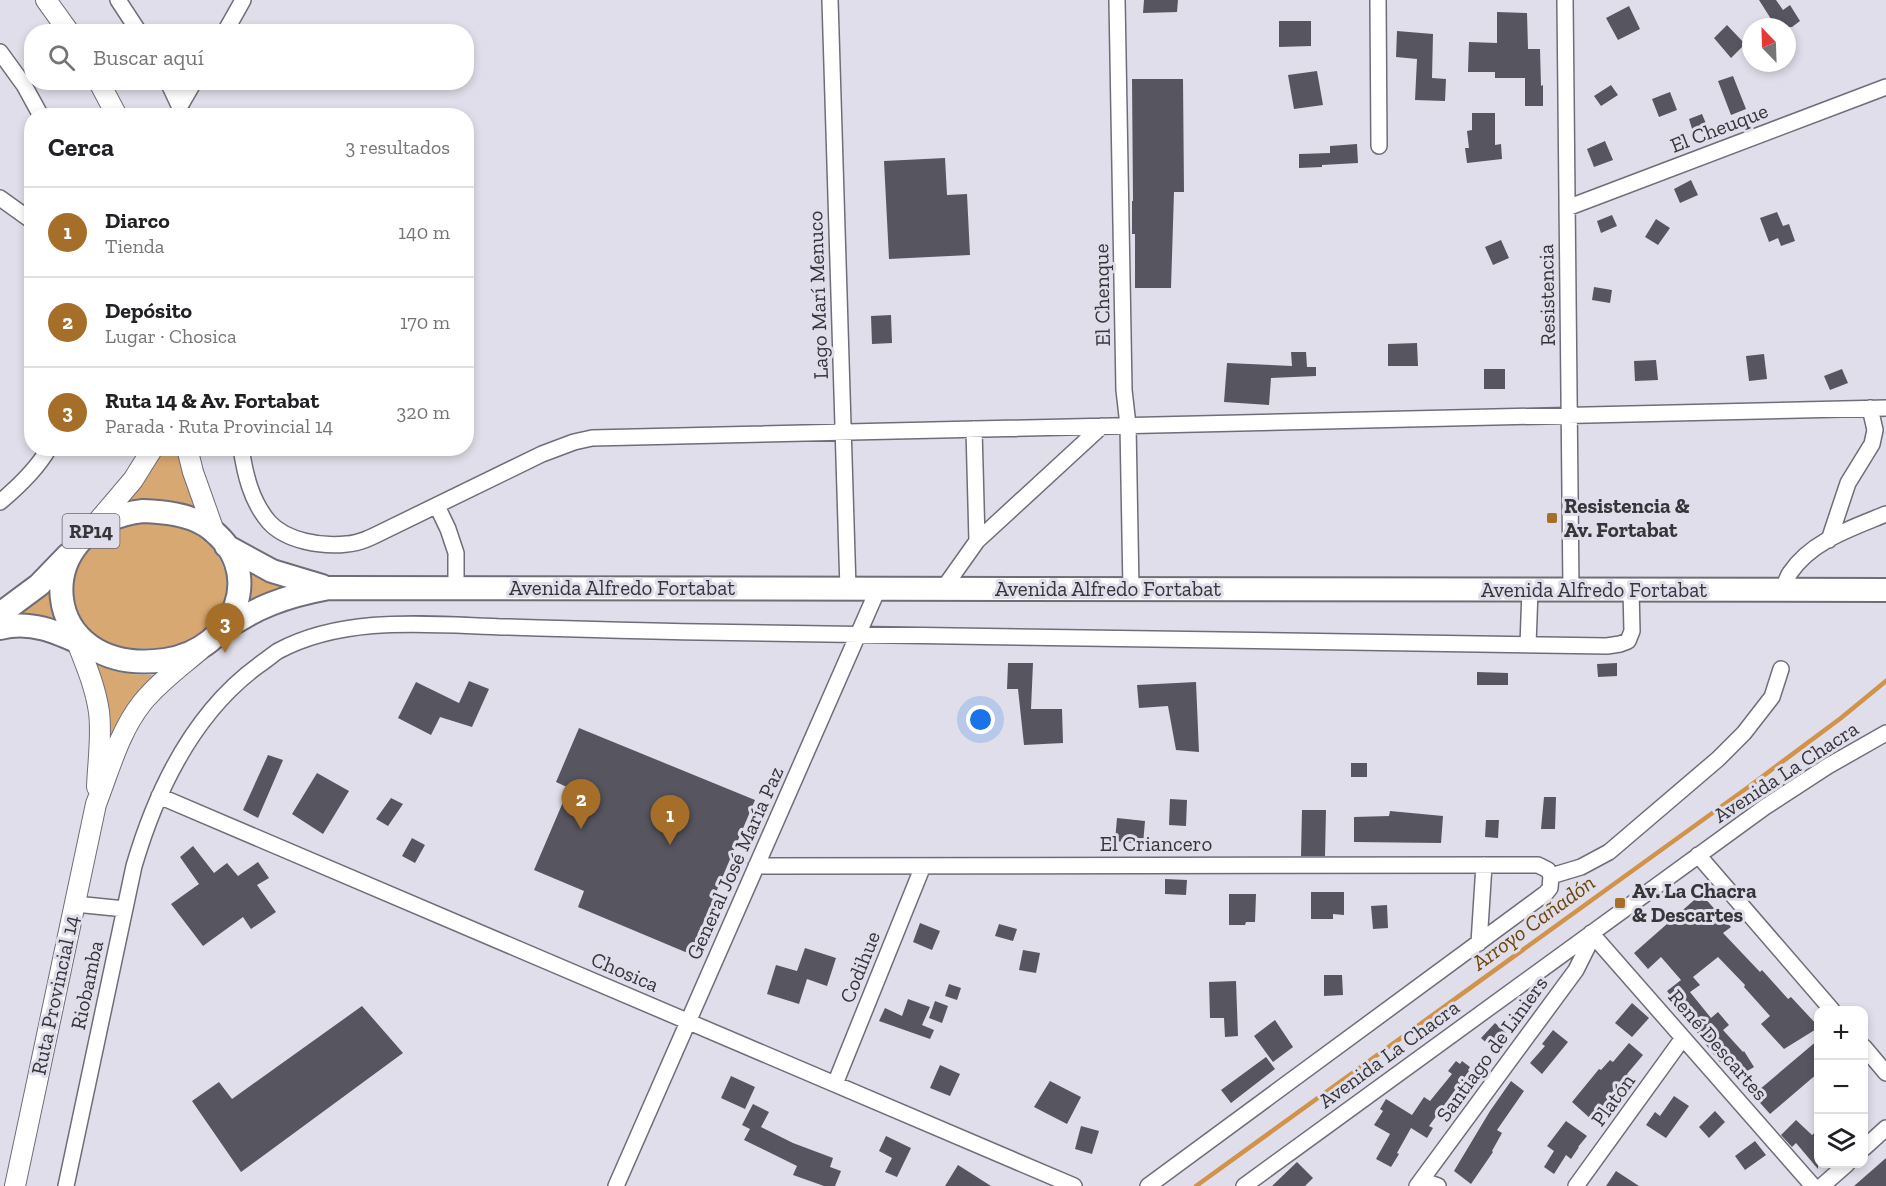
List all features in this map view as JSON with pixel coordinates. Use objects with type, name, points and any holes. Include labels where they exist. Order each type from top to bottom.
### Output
[{"type":"highway","name":"RP14","points":[[81,541],[118,516],[143,511],[190,518],[220,539]]},
{"type":"highway","name":"Avenida Alfredo Fortabat","points":[[220,539],[272,572],[329,588]]},
{"type":"highway","name":"Ruta Provincial 14","points":[[214,638],[234,611],[239,584],[238,571],[233,558],[220,539]]},
{"type":"highway","points":[[0,614],[39,585],[81,541]]},
{"type":"highway","name":"Ruta Provincial 14","points":[[79,638],[65,612],[62,583],[64,569],[81,541]]},
{"type":"highway","name":"Avenida Alfredo Fortabat","points":[[214,638],[248,614],[274,602],[302,593],[329,588],[1886,590]]},
{"type":"highway","points":[[0,628],[30,625],[79,638],[103,654],[117,658],[149,661],[180,657],[214,638]]},
{"type":"main road","points":[[46,0],[63,24]]},
{"type":"main road","points":[[103,90],[113,108]]},
{"type":"main road","name":"Ruta Provincial 14","points":[[81,541],[133,480],[148,456]]},
{"type":"main road","name":"Ruta Provincial 14","points":[[189,456],[193,472],[220,539]]},
{"type":"main road","name":"Ruta Provincial 14","points":[[79,638],[99,715],[96,804]]},
{"type":"main road","name":"Ruta Provincial 14","points":[[15,1186],[96,804],[119,745],[142,704],[153,690],[214,638]]},
{"type":"street","points":[[118,0],[134,24]]},
{"type":"street","points":[[230,24],[243,0]]},
{"type":"street","name":"Lago Marí Menuco","points":[[830,0],[848,589]]},
{"type":"street","name":"El Chenque","points":[[1118,0],[1124,390],[1128,425],[1131,589]]},
{"type":"street","points":[[1378,0],[1379,146]]},
{"type":"street","name":"Resistencia","points":[[1565,0],[1571,590]]},
{"type":"street","points":[[0,52],[24,85]]},
{"type":"street","name":"El Cheuque","points":[[1567,208],[1886,87]]},
{"type":"street","points":[[27,90],[37,108]]},
{"type":"street","points":[[172,90],[181,108]]},
{"type":"street","points":[[183,108],[191,90]]},
{"type":"street","points":[[0,198],[24,215]]},
{"type":"street","points":[[1829,540],[1848,483],[1872,444],[1875,430],[1870,408]]},
{"type":"street","points":[[242,456],[247,480],[261,510],[270,523],[284,534],[304,541],[347,544],[366,539],[558,447],[592,438],[1886,408]]},
{"type":"street","points":[[943,589],[977,541],[1102,426]]},
{"type":"street","points":[[974,429],[977,541]]},
{"type":"street","points":[[0,502],[45,456]]},
{"type":"street","points":[[437,506],[456,553],[456,588]]},
{"type":"street","points":[[1783,590],[1790,573],[1808,552],[1842,532],[1886,514]]},
{"type":"street","name":"General José María Paz","points":[[616,1186],[878,589]]},
{"type":"street","points":[[1528,645],[1530,590]]},
{"type":"street","name":"Riobamba","points":[[66,1186],[134,866],[144,832],[159,796],[174,765],[219,701],[245,675],[278,651],[312,637],[350,628],[432,625],[858,635],[1607,646],[1620,645],[1628,640],[1632,631],[1631,590]]},
{"type":"street","points":[[1551,876],[1581,867],[1609,852],[1718,759],[1744,733],[1772,697],[1781,669]]},
{"type":"street","name":"Avenida La Chacra","points":[[1244,1186],[1698,855],[1795,787],[1886,733]]},
{"type":"street","name":"Chosica","points":[[159,796],[1074,1186]]},
{"type":"street","points":[[1698,855],[1828,1006]]},
{"type":"street","points":[[1479,942],[1484,865]]},
{"type":"street","name":"El Criancero","points":[[756,866],[1538,865],[1551,876]]},
{"type":"street","name":"Codihue","points":[[835,1084],[923,866]]},
{"type":"street","name":"Avenida La Chacra","points":[[1148,1186],[1546,893],[1550,888],[1551,876]]},
{"type":"street","points":[[75,904],[125,909]]},
{"type":"street","name":"René Descartes","points":[[1591,933],[1813,1186]]},
{"type":"street","name":"Santiago de Liniers","points":[[1420,1183],[1576,970],[1587,948],[1591,933]]},
{"type":"street","name":"Platón","points":[[1576,1186],[1683,1038]]},
{"type":"street","points":[[1868,1053],[1886,1073]]},
{"type":"street","points":[[1868,1144],[1886,1128]]},
{"type":"street","points":[[1822,1186],[1842,1168]]},
{"type":"street","points":[[1420,1183],[1438,1186]]},
{"type":"shaded area","points":[[157,456],[183,456],[200,512],[162,501],[143,500],[122,504]]},
{"type":"shaded area","points":[[136,522],[164,524],[191,531],[209,543],[221,561],[228,580],[226,601],[216,622],[196,639],[168,649],[126,648],[92,634],[78,617],[71,594],[74,566],[99,536]]},
{"type":"shaded area","points":[[248,569],[299,586],[246,606],[251,586]]},
{"type":"shaded area","points":[[48,588],[58,626],[4,623]]},
{"type":"shaded area","points":[[94,664],[127,674],[160,674],[121,715],[108,748]]},
{"type":"building","points":[[1144,0],[1178,0],[1177,12],[1143,13]]},
{"type":"building","points":[[1759,0],[1776,0],[1783,10],[1790,5],[1800,21],[1796,24],[1796,18],[1770,18]]},
{"type":"building","points":[[1629,6],[1640,29],[1618,40],[1606,18]]},
{"type":"building","points":[[1497,12],[1527,13],[1528,49],[1540,49],[1543,106],[1525,106],[1525,78],[1495,78],[1495,72],[1468,72],[1469,42],[1497,43]]},
{"type":"building","points":[[1279,21],[1311,21],[1311,46],[1279,47]]},
{"type":"building","points":[[1727,25],[1742,41],[1742,47],[1731,58],[1714,38]]},
{"type":"building","points":[[1397,31],[1433,34],[1432,78],[1446,79],[1445,101],[1415,100],[1417,59],[1396,57]]},
{"type":"building","points":[[1317,71],[1323,105],[1294,109],[1288,75]]},
{"type":"building","points":[[1733,76],[1746,109],[1731,115],[1718,81]]},
{"type":"building","points":[[1132,79],[1183,79],[1184,192],[1174,192],[1171,288],[1135,288],[1135,234],[1132,234]]},
{"type":"building","points":[[1611,85],[1618,95],[1601,106],[1594,96]]},
{"type":"building","points":[[1670,92],[1677,110],[1659,117],[1652,99]]},
{"type":"building","points":[[1472,113],[1495,113],[1495,145],[1501,144],[1502,159],[1467,163],[1465,148],[1469,148],[1467,131],[1472,130]]},
{"type":"building","points":[[1702,114],[1707,126],[1693,132],[1689,119]]},
{"type":"building","points":[[1605,141],[1613,160],[1594,167],[1587,149]]},
{"type":"building","points":[[1357,144],[1358,163],[1299,168],[1299,154],[1330,153],[1330,146]]},
{"type":"building","points":[[945,158],[947,195],[967,194],[970,255],[889,259],[884,161]]},
{"type":"building","points":[[1691,180],[1698,195],[1680,203],[1674,189]]},
{"type":"building","points":[[1777,212],[1783,226],[1789,224],[1795,241],[1781,246],[1778,238],[1769,242],[1760,218]]},
{"type":"building","points":[[1612,215],[1617,226],[1601,233],[1597,221]]},
{"type":"building","points":[[1656,219],[1670,228],[1658,245],[1645,237]]},
{"type":"building","points":[[1501,240],[1509,258],[1493,265],[1485,247]]},
{"type":"building","points":[[1594,287],[1612,290],[1610,303],[1592,300]]},
{"type":"building","points":[[891,315],[892,343],[872,344],[871,316]]},
{"type":"building","points":[[1417,343],[1418,366],[1388,366],[1388,344]]},
{"type":"building","points":[[1291,352],[1306,352],[1307,367],[1316,367],[1316,376],[1271,378],[1269,405],[1224,402],[1227,363],[1292,366]]},
{"type":"building","points":[[1764,354],[1767,379],[1749,381],[1746,356]]},
{"type":"building","points":[[1656,360],[1658,380],[1635,381],[1634,361]]},
{"type":"building","points":[[1484,369],[1505,369],[1505,389],[1484,389]]},
{"type":"building","points":[[1842,369],[1848,383],[1830,390],[1824,376]]},
{"type":"building","points":[[1008,663],[1033,663],[1031,709],[1062,709],[1063,743],[1024,745],[1018,689],[1007,689]]},
{"type":"building","points":[[1617,663],[1617,676],[1598,677],[1597,664]]},
{"type":"building","points":[[1477,672],[1508,673],[1508,685],[1477,685]]},
{"type":"building","points":[[469,681],[489,689],[472,727],[440,717],[431,735],[398,718],[416,682],[459,703]]},
{"type":"building","points":[[1196,682],[1199,752],[1176,750],[1168,706],[1139,708],[1137,685]]},
{"type":"building","points":[[579,728],[755,800],[690,954],[578,907],[584,891],[534,870],[569,788],[556,782]]},
{"type":"building","points":[[268,755],[283,760],[258,818],[243,810]]},
{"type":"building","points":[[1351,763],[1367,763],[1367,777],[1351,777]]},
{"type":"building","points":[[317,773],[349,791],[323,834],[292,814]]},
{"type":"building","points":[[1544,797],[1556,797],[1555,829],[1541,829]]},
{"type":"building","points":[[391,798],[403,804],[388,826],[376,819]]},
{"type":"building","points":[[1170,799],[1187,800],[1186,826],[1169,825]]},
{"type":"building","points":[[1302,810],[1326,810],[1325,856],[1301,856]]},
{"type":"building","points":[[1390,811],[1443,816],[1441,843],[1354,842],[1354,817],[1389,816]]},
{"type":"building","points":[[1117,818],[1145,821],[1143,844],[1115,841]]},
{"type":"building","points":[[1486,820],[1499,820],[1498,838],[1485,837]]},
{"type":"building","points":[[412,838],[425,845],[415,863],[402,856]]},
{"type":"building","points":[[193,846],[214,873],[227,863],[238,876],[258,862],[269,878],[257,885],[276,912],[251,929],[243,917],[203,946],[171,904],[199,884],[180,857]]},
{"type":"building","points":[[1165,879],[1187,880],[1186,895],[1165,894]]},
{"type":"building","points":[[1311,892],[1344,892],[1344,915],[1333,914],[1333,919],[1311,919]]},
{"type":"building","points":[[1229,894],[1256,894],[1255,922],[1246,922],[1245,925],[1229,925]]},
{"type":"building","points":[[1701,894],[1731,927],[1723,933],[1760,972],[1762,970],[1788,999],[1791,997],[1814,1022],[1814,1030],[1784,1049],[1761,1024],[1770,1016],[1718,957],[1693,977],[1700,985],[1690,992],[1711,1018],[1718,1012],[1729,1025],[1723,1030],[1744,1051],[1754,1067],[1737,1077],[1725,1057],[1720,1062],[1710,1050],[1667,991],[1681,980],[1661,957],[1648,969],[1634,953]]},
{"type":"building","points":[[1387,905],[1388,928],[1373,929],[1371,906]]},
{"type":"building","points":[[920,923],[940,931],[932,950],[913,942]]},
{"type":"building","points":[[999,924],[1017,929],[1013,941],[995,936]]},
{"type":"building","points":[[805,948],[836,958],[827,986],[807,979],[799,1004],[767,994],[776,965],[797,971]]},
{"type":"building","points":[[1023,950],[1040,953],[1036,973],[1019,970]]},
{"type":"building","points":[[1324,975],[1342,975],[1343,995],[1324,996]]},
{"type":"building","points":[[1236,981],[1238,1036],[1225,1037],[1224,1018],[1210,1018],[1209,982]]},
{"type":"building","points":[[949,984],[961,988],[957,1000],[945,996]]},
{"type":"building","points":[[908,999],[930,1007],[922,1025],[934,1030],[930,1039],[879,1021],[885,1008],[902,1016]]},
{"type":"building","points":[[935,1001],[948,1006],[942,1023],[929,1018]]},
{"type":"building","points":[[1632,1003],[1649,1018],[1632,1037],[1615,1023]]},
{"type":"building","points":[[362,1006],[403,1053],[241,1172],[192,1101],[219,1082],[232,1099]]},
{"type":"building","points":[[1275,1020],[1293,1047],[1273,1062],[1254,1036]]},
{"type":"building","points":[[1495,1023],[1506,1033],[1492,1048],[1481,1038]]},
{"type":"building","points":[[1553,1030],[1568,1042],[1542,1074],[1530,1063],[1545,1046],[1542,1044]]},
{"type":"building","points":[[1629,1043],[1643,1055],[1627,1074],[1631,1077],[1623,1088],[1612,1101],[1609,1098],[1592,1120],[1572,1102],[1599,1069],[1601,1070],[1610,1060],[1613,1062]]},
{"type":"building","points":[[1814,1043],[1814,1076],[1770,1114],[1753,1095]]},
{"type":"building","points":[[1266,1057],[1275,1069],[1231,1103],[1221,1090]]},
{"type":"building","points":[[1456,1061],[1460,1064],[1462,1061],[1470,1067],[1469,1071],[1429,1126],[1433,1128],[1427,1138],[1411,1128],[1391,1167],[1376,1159],[1390,1134],[1374,1125],[1383,1111],[1380,1109],[1386,1099],[1412,1115],[1424,1097],[1430,1101],[1452,1074],[1448,1071]]},
{"type":"building","points":[[940,1065],[960,1074],[950,1096],[930,1088]]},
{"type":"building","points":[[731,1076],[755,1087],[745,1109],[721,1098]]},
{"type":"building","points":[[1050,1081],[1081,1097],[1067,1124],[1034,1107]]},
{"type":"building","points":[[1511,1081],[1524,1091],[1497,1130],[1502,1133],[1493,1152],[1471,1184],[1454,1171]]},
{"type":"building","points":[[1674,1096],[1689,1106],[1666,1138],[1646,1125],[1655,1112],[1660,1116]]},
{"type":"building","points":[[753,1104],[769,1112],[761,1127],[793,1143],[833,1158],[830,1167],[841,1171],[835,1186],[824,1186],[793,1175],[797,1166],[744,1140],[750,1129],[742,1125]]},
{"type":"building","points":[[1715,1111],[1725,1122],[1709,1138],[1699,1127]]},
{"type":"building","points":[[1796,1120],[1812,1135],[1814,1133],[1814,1164],[1796,1143],[1792,1147],[1781,1135]]},
{"type":"building","points":[[1566,1121],[1587,1136],[1571,1159],[1566,1155],[1554,1174],[1544,1167],[1554,1151],[1547,1146]]},
{"type":"building","points":[[1081,1126],[1099,1131],[1092,1154],[1075,1149]]},
{"type":"building","points":[[886,1136],[911,1148],[897,1177],[885,1172],[892,1158],[879,1151]]},
{"type":"building","points":[[1755,1141],[1766,1155],[1745,1170],[1735,1156]]},
{"type":"building","points":[[1886,1158],[1886,1186],[1854,1186]]},
{"type":"building","points":[[1297,1162],[1313,1178],[1305,1186],[1272,1186]]},
{"type":"building","points":[[958,1165],[991,1186],[945,1186]]},
{"type":"building","points":[[1616,1171],[1639,1186],[1606,1186]]},
{"type":"waterway","name":"Arroyo Cañadón","points":[[1196,1186],[1747,788],[1841,718],[1886,681]]},
{"type":"place","name":"Resistencia & Av. Fortabat","points":[[1552,518]]},
{"type":"place","name":"Ruta 14 & Av. Fortabat","points":[[225,653]]},
{"type":"place","name":"Depósito","points":[[581,829]]},
{"type":"place","name":"Diarco","points":[[670,845]]},
{"type":"place","name":"Av. La Chacra & Descartes","points":[[1620,903]]}]
